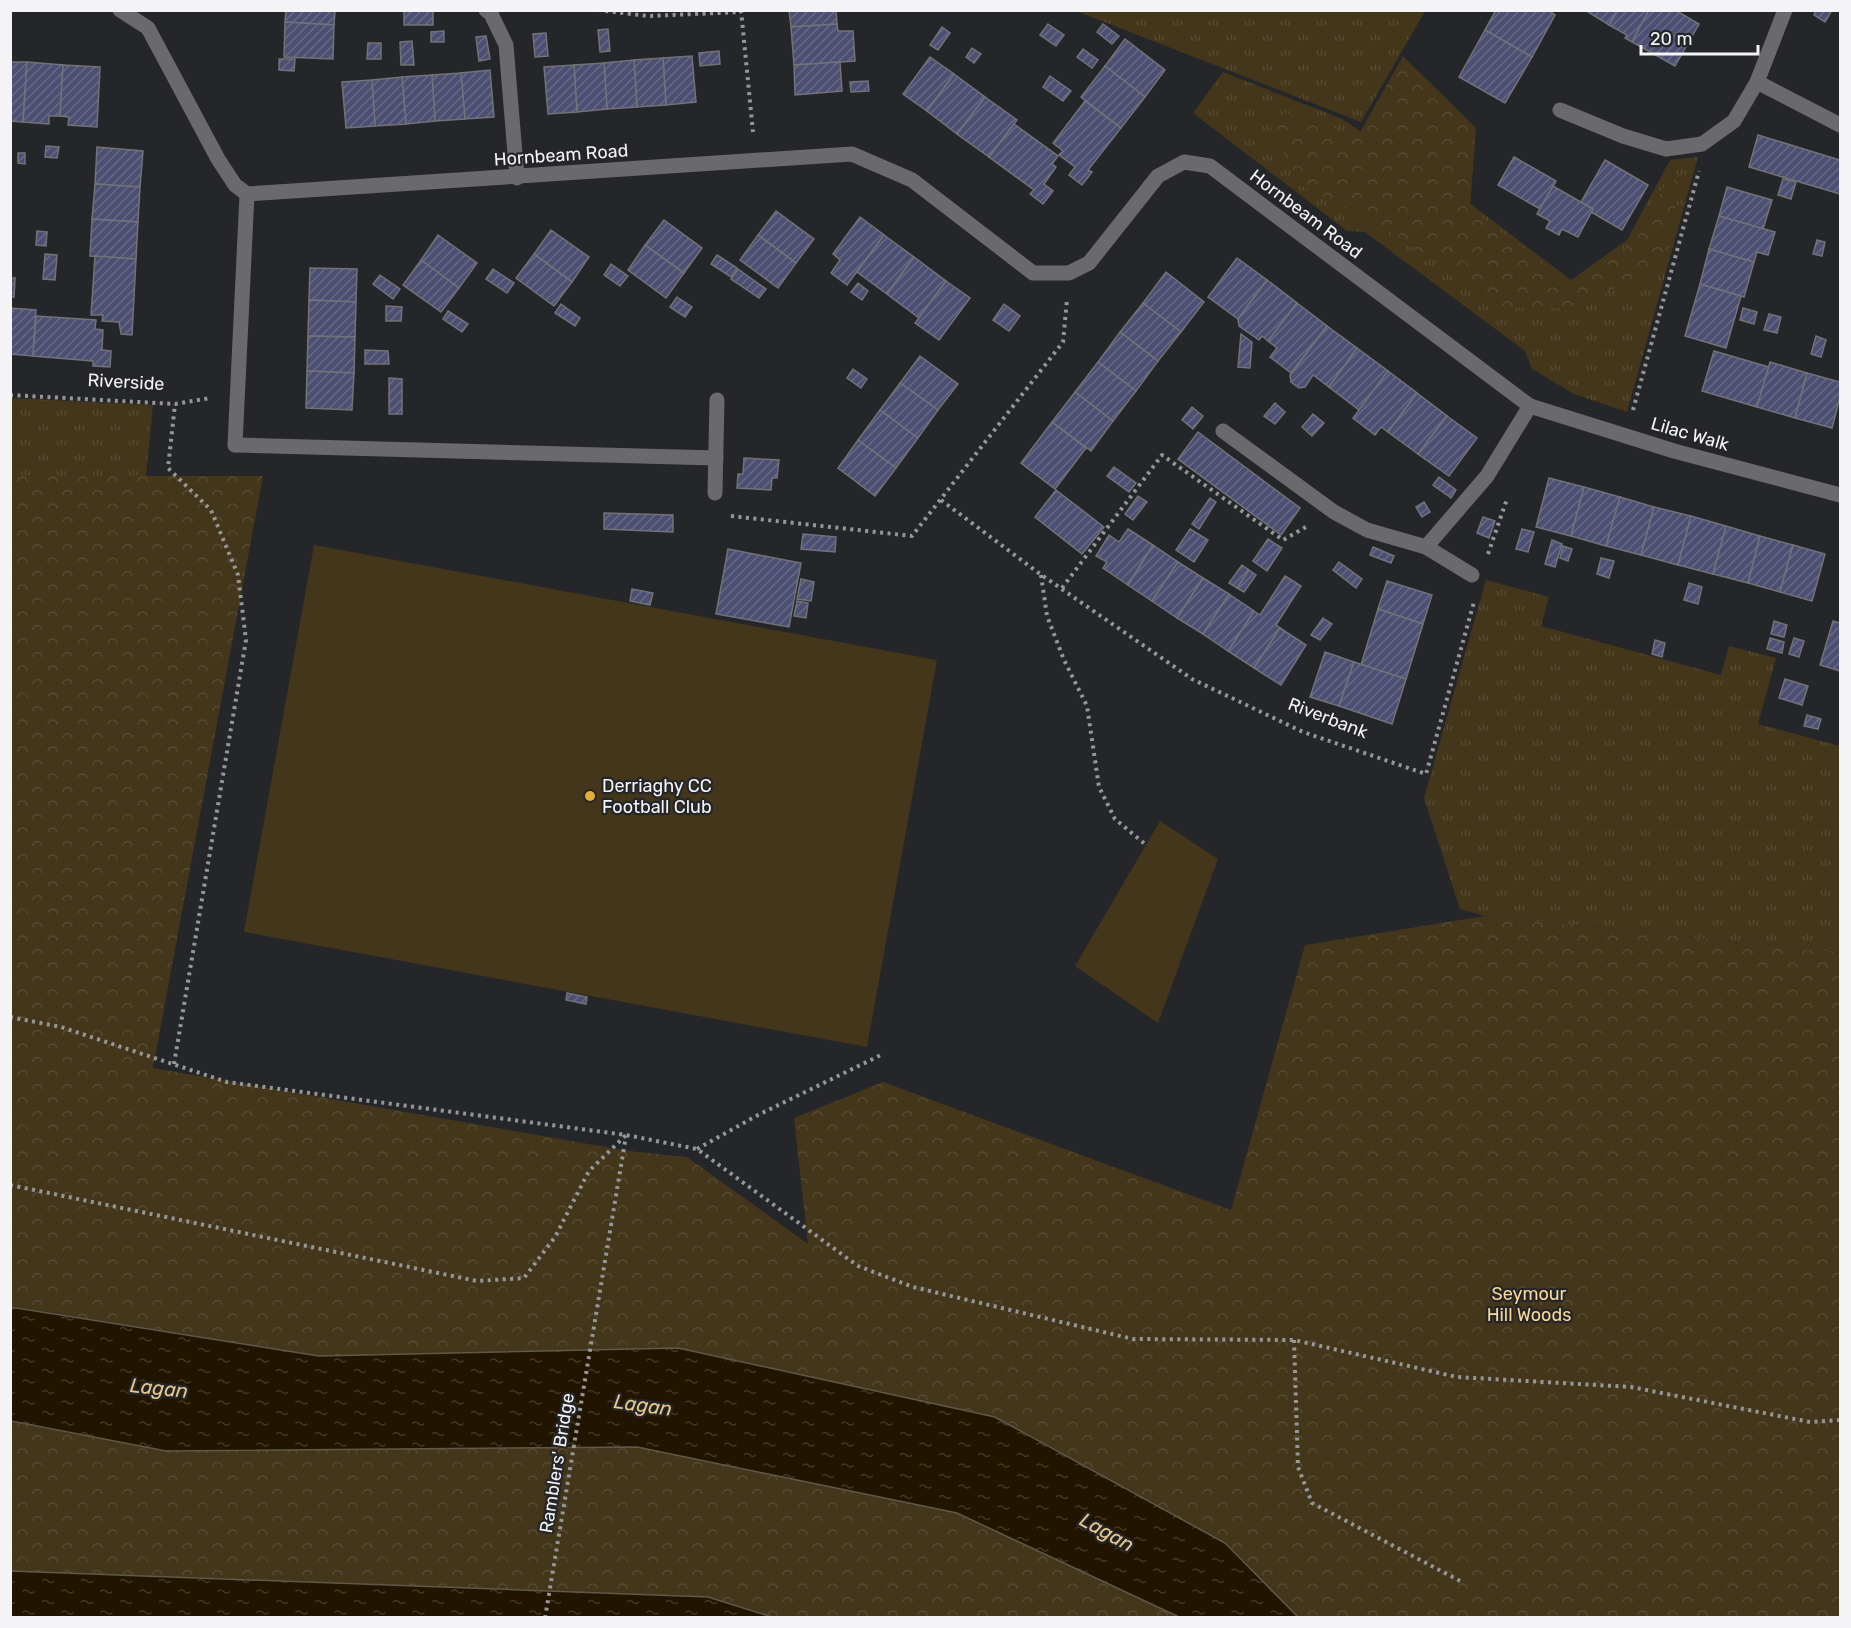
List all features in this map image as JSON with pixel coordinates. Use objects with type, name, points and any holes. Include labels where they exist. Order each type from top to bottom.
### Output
[{"type":"street","points":[[120,10],[148,28],[218,159],[235,185],[247,194],[234,445],[716,459]]},
{"type":"street","points":[[486,10],[491,14],[507,45],[517,178]]},
{"type":"street","points":[[1560,110],[1623,136],[1666,149],[1702,144],[1734,121],[1757,82],[1785,10]]},
{"type":"street","points":[[1757,82],[1840,125]]},
{"type":"street","name":"Hornbeam Road","points":[[247,194],[517,178],[852,154],[912,180],[1034,273],[1069,273],[1089,263],[1158,176],[1184,162],[1210,166],[1530,406]]},
{"type":"street","points":[[715,493],[717,400]]},
{"type":"street","points":[[1426,547],[1487,476],[1530,406]]},
{"type":"street","name":"Lilac Walk","points":[[1530,406],[1626,436],[1840,495]]},
{"type":"street","points":[[1223,431],[1334,512],[1367,530],[1426,547],[1472,575]]},
{"type":"path","points":[[598,10],[648,16],[741,11],[756,160]]},
{"type":"path","points":[[1626,436],[1702,161],[1702,144]]},
{"type":"path","points":[[715,493],[729,516],[912,536],[1063,342],[1069,273]]},
{"type":"path","name":"Riverside","points":[[10,395],[175,404],[238,393]]},
{"type":"path","points":[[174,1064],[246,640],[238,575],[211,510],[168,468],[175,404]]},
{"type":"path","points":[[1487,557],[1510,489],[1506,448]]},
{"type":"path","points":[[1062,588],[1162,455],[1283,540],[1334,512]]},
{"type":"path","name":"Riverbank","points":[[941,500],[1040,574],[1192,679],[1303,732],[1426,774],[1476,591]]},
{"type":"path","points":[[1040,574],[1047,616],[1064,660],[1087,706],[1099,787],[1115,819],[1146,845]]},
{"type":"path","points":[[10,1017],[61,1027],[226,1082],[626,1135],[697,1149],[858,1266],[913,1287],[1133,1339],[1294,1340],[1457,1377],[1631,1387],[1810,1422],[1840,1420]]},
{"type":"path","points":[[697,1149],[758,1114],[883,1054]]},
{"type":"path","points":[[10,1185],[477,1281],[524,1278],[555,1238],[589,1171],[626,1135]]},
{"type":"path","name":"Ramblers' Bridge","points":[[545,1617],[626,1135]]},
{"type":"path","points":[[1294,1340],[1298,1467],[1312,1503],[1464,1583]]},
{"type":"green space","points":[[1076,11],[1425,11],[1361,122]]},
{"type":"green space","points":[[1403,56],[1476,128],[1470,208],[1570,285],[1631,246],[1663,188],[1685,173],[1660,264],[1578,308],[1504,308],[1377,224],[1300,185],[1270,125],[1284,113],[1358,136]]},
{"type":"green space","points":[[1223,72],[1342,119],[1464,199],[1571,280],[1627,240],[1670,160],[1698,157],[1627,412],[1574,394],[1532,369],[1525,351],[1365,232],[1347,231],[1193,113]]},
{"type":"green space","points":[[11,398],[153,405],[146,476],[11,476]]},
{"type":"green space","name":"Seymour Hill Woods","points":[[10,476],[263,476],[153,1068],[629,1151],[687,1157],[808,1244],[794,1118],[883,1082],[1231,1210],[1305,945],[1485,916],[1840,953],[1840,1617],[1298,1617],[1225,1543],[994,1417],[678,1348],[319,1356],[11,1306]]},
{"type":"green space","name":"Derriaghy CC Football Club","points":[[314,545],[937,660],[867,1047],[244,932]]},
{"type":"green space","points":[[1486,580],[1549,597],[1541,626],[1721,675],[1729,646],[1776,658],[1758,724],[1840,746],[1840,953],[1485,916],[1460,909],[1424,798]]},
{"type":"green space","points":[[1160,821],[1218,859],[1158,1023],[1075,966]]},
{"type":"green space","points":[[11,1421],[166,1451],[637,1447],[957,1513],[1179,1617],[772,1618],[708,1597],[11,1571]]},
{"type":"water","name":"Lagan","points":[[10,1307],[319,1356],[678,1348],[995,1417],[1225,1543],[1298,1617],[1179,1617],[957,1513],[637,1447],[166,1451],[11,1421]]},
{"type":"water","points":[[11,1571],[708,1597],[772,1617],[11,1617]]},
{"type":"building","points":[[286,10],[335,10],[334,25],[285,22]]},
{"type":"building","points":[[404,10],[433,10],[433,25],[404,25]]},
{"type":"building","points":[[789,10],[836,10],[837,24],[791,27]]},
{"type":"building","points":[[1496,10],[1548,10],[1555,15],[1532,57],[1485,30]]},
{"type":"building","points":[[1585,10],[1618,10],[1609,25]]},
{"type":"building","points":[[1618,10],[1649,10],[1632,42],[1625,38],[1627,35],[1609,25]]},
{"type":"building","points":[[1649,10],[1675,10],[1699,24],[1675,66],[1632,42]]},
{"type":"building","points":[[1816,10],[1832,10],[1825,22],[1814,15]]},
{"type":"building","points":[[285,22],[334,25],[333,59],[284,57]]},
{"type":"building","points":[[837,24],[838,31],[853,31],[855,61],[794,65],[791,27]]},
{"type":"building","points":[[1048,24],[1064,35],[1056,46],[1040,35]]},
{"type":"building","points":[[1103,24],[1119,36],[1112,44],[1097,32]]},
{"type":"building","points":[[942,27],[950,33],[938,50],[930,45]]},
{"type":"building","points":[[608,29],[610,51],[600,52],[598,30]]},
{"type":"building","points":[[1485,30],[1532,57],[1505,103],[1459,77]]},
{"type":"building","points":[[444,31],[444,42],[431,42],[431,32]]},
{"type":"building","points":[[546,33],[548,56],[535,57],[533,34]]},
{"type":"building","points":[[486,36],[490,59],[479,61],[476,37]]},
{"type":"building","points":[[1125,39],[1165,70],[1145,97],[1105,66]]},
{"type":"building","points":[[412,41],[414,65],[401,65],[400,42]]},
{"type":"building","points":[[368,43],[381,43],[381,59],[367,59]]},
{"type":"building","points":[[972,48],[981,54],[974,63],[966,57]]},
{"type":"building","points":[[1083,49],[1098,60],[1092,68],[1077,57]]},
{"type":"building","points":[[719,51],[720,64],[700,66],[699,53]]},
{"type":"building","points":[[692,56],[696,102],[666,105],[663,58]]},
{"type":"building","points":[[930,57],[954,74],[927,111],[903,94]]},
{"type":"building","points":[[663,58],[666,105],[637,107],[634,60]]},
{"type":"building","points":[[279,59],[295,59],[294,71],[279,70]]},
{"type":"building","points":[[634,60],[637,107],[607,109],[604,63]]},
{"type":"building","points":[[10,62],[27,62],[23,122],[10,121]]},
{"type":"building","points":[[27,62],[63,65],[60,116],[49,116],[49,124],[23,122]]},
{"type":"building","points":[[840,62],[842,91],[795,95],[794,65]]},
{"type":"building","points":[[604,63],[607,109],[577,112],[574,65]]},
{"type":"building","points":[[63,65],[100,67],[97,127],[68,125],[69,117],[60,116]]},
{"type":"building","points":[[574,65],[577,112],[548,114],[544,67]]},
{"type":"building","points":[[1105,66],[1145,97],[1121,128],[1081,97]]},
{"type":"building","points":[[490,70],[494,117],[465,119],[461,73]]},
{"type":"building","points":[[461,73],[465,119],[435,121],[432,75]]},
{"type":"building","points":[[954,74],[985,97],[957,134],[927,111]]},
{"type":"building","points":[[432,75],[435,121],[406,124],[402,77]]},
{"type":"building","points":[[1050,76],[1071,91],[1063,101],[1043,87]]},
{"type":"building","points":[[402,77],[406,124],[375,126],[372,80]]},
{"type":"building","points":[[372,80],[375,126],[346,128],[342,82]]},
{"type":"building","points":[[868,81],[869,91],[851,92],[850,82]]},
{"type":"building","points":[[985,97],[1017,120],[989,157],[957,134]]},
{"type":"building","points":[[1085,101],[1121,128],[1088,170],[1092,172],[1082,185],[1069,175],[1075,167],[1059,155],[1063,151],[1053,143]]},
{"type":"building","points":[[1014,124],[1058,156],[1052,164],[1056,167],[1044,184],[1053,191],[1043,204],[1030,194],[1034,190],[989,157]]},
{"type":"building","points":[[1758,135],[1840,160],[1840,194],[1749,167]]},
{"type":"building","points":[[46,146],[59,147],[57,158],[45,157]]},
{"type":"building","points":[[97,147],[143,151],[140,187],[95,184]]},
{"type":"building","points":[[18,153],[25,153],[25,164],[18,163]]},
{"type":"building","points":[[1514,157],[1556,181],[1540,209],[1498,185]]},
{"type":"building","points":[[1605,160],[1648,185],[1622,230],[1591,212],[1593,209],[1581,202]]},
{"type":"building","points":[[1783,179],[1796,182],[1791,199],[1778,195]]},
{"type":"building","points":[[95,184],[140,187],[138,222],[92,219]]},
{"type":"building","points":[[1553,186],[1593,209],[1578,237],[1562,229],[1559,235],[1546,228],[1550,221],[1537,214]]},
{"type":"building","points":[[1727,187],[1772,200],[1763,229],[1719,216]]},
{"type":"building","points":[[776,211],[814,239],[796,263],[758,235]]},
{"type":"building","points":[[1719,216],[1775,232],[1768,255],[1757,252],[1754,262],[1709,249]]},
{"type":"building","points":[[860,217],[884,235],[847,285],[831,273],[840,260],[833,254]]},
{"type":"building","points":[[92,219],[138,222],[136,259],[90,256]]},
{"type":"building","points":[[664,220],[702,248],[684,273],[645,245]]},
{"type":"building","points":[[551,230],[589,257],[572,282],[534,254]]},
{"type":"building","points":[[37,231],[47,232],[46,246],[36,245]]},
{"type":"building","points":[[438,235],[477,263],[459,288],[421,260]]},
{"type":"building","points":[[758,235],[796,263],[778,288],[740,260]]},
{"type":"building","points":[[884,235],[914,257],[887,294],[857,272]]},
{"type":"building","points":[[1817,240],[1825,242],[1822,256],[1813,254]]},
{"type":"building","points":[[645,245],[684,273],[666,298],[628,270]]},
{"type":"building","points":[[1709,249],[1754,262],[1744,297],[1700,284]]},
{"type":"building","points":[[45,254],[57,255],[55,280],[43,279]]},
{"type":"building","points":[[534,254],[572,282],[554,306],[516,278]]},
{"type":"building","points":[[717,255],[737,268],[731,277],[711,264]]},
{"type":"building","points":[[95,256],[136,259],[132,335],[121,334],[119,322],[102,321],[103,315],[91,315]]},
{"type":"building","points":[[914,257],[946,281],[919,318],[887,294]]},
{"type":"building","points":[[1237,258],[1267,280],[1238,319],[1208,297]]},
{"type":"building","points":[[421,260],[459,288],[441,312],[403,285]]},
{"type":"building","points":[[611,264],[628,276],[620,286],[604,275]]},
{"type":"building","points":[[310,268],[357,269],[356,302],[309,300]]},
{"type":"building","points":[[493,269],[514,283],[507,293],[486,279]]},
{"type":"building","points":[[738,269],[766,289],[759,298],[731,279]]},
{"type":"building","points":[[1166,272],[1204,302],[1181,332],[1143,303]]},
{"type":"building","points":[[380,275],[400,289],[393,299],[373,284]]},
{"type":"building","points":[[10,278],[15,278],[14,297],[10,297]]},
{"type":"building","points":[[1267,280],[1297,303],[1268,341],[1262,336],[1259,340],[1239,326],[1238,319]]},
{"type":"building","points":[[946,281],[970,298],[939,340],[915,323]]},
{"type":"building","points":[[858,283],[868,291],[862,300],[851,292]]},
{"type":"building","points":[[1700,284],[1741,296],[1726,348],[1685,336]]},
{"type":"building","points":[[677,297],[692,307],[685,317],[670,307]]},
{"type":"building","points":[[309,300],[356,302],[355,337],[308,336]]},
{"type":"building","points":[[1143,303],[1181,332],[1158,361],[1120,332]]},
{"type":"building","points":[[1297,303],[1327,326],[1291,373],[1270,357],[1277,348],[1268,341]]},
{"type":"building","points":[[561,304],[580,318],[575,326],[555,313]]},
{"type":"building","points":[[1004,304],[1020,316],[1009,331],[993,320]]},
{"type":"building","points":[[386,306],[402,307],[401,321],[386,321]]},
{"type":"building","points":[[10,308],[36,310],[33,356],[10,354]]},
{"type":"building","points":[[1743,308],[1757,312],[1754,324],[1740,320]]},
{"type":"building","points":[[448,311],[468,324],[462,332],[443,319]]},
{"type":"building","points":[[1769,314],[1781,317],[1777,333],[1764,330]]},
{"type":"building","points":[[36,316],[96,320],[95,329],[103,330],[102,350],[111,351],[110,367],[93,366],[93,361],[33,356]]},
{"type":"building","points":[[1327,326],[1357,348],[1329,387],[1313,375],[1305,387],[1299,388],[1291,382],[1290,375]]},
{"type":"building","points":[[1120,332],[1158,361],[1136,391],[1098,362]]},
{"type":"building","points":[[1241,334],[1252,342],[1250,368],[1238,367]]},
{"type":"building","points":[[308,336],[355,337],[354,373],[307,371]]},
{"type":"building","points":[[1816,336],[1826,340],[1821,357],[1811,354]]},
{"type":"building","points":[[1357,348],[1388,371],[1359,410],[1329,387]]},
{"type":"building","points":[[365,350],[388,351],[389,364],[365,364]]},
{"type":"building","points":[[1714,351],[1769,367],[1757,407],[1702,391]]},
{"type":"building","points":[[920,356],[958,384],[938,410],[900,383]]},
{"type":"building","points":[[1098,362],[1136,391],[1113,421],[1075,392]]},
{"type":"building","points":[[1770,362],[1807,373],[1795,418],[1757,407]]},
{"type":"building","points":[[853,369],[867,379],[861,388],[847,378]]},
{"type":"building","points":[[307,371],[354,373],[352,410],[306,408]]},
{"type":"building","points":[[1388,371],[1417,393],[1388,432],[1381,427],[1375,435],[1353,418]]},
{"type":"building","points":[[1807,373],[1840,382],[1840,397],[1832,428],[1795,418]]},
{"type":"building","points":[[389,378],[402,379],[402,414],[389,414]]},
{"type":"building","points":[[900,383],[938,410],[918,438],[880,410]]},
{"type":"building","points":[[1075,392],[1113,421],[1091,451],[1052,422]]},
{"type":"building","points":[[1417,393],[1447,416],[1418,454],[1388,432]]},
{"type":"building","points":[[1275,403],[1285,412],[1275,424],[1264,416]]},
{"type":"building","points":[[1192,407],[1203,416],[1193,429],[1182,420]]},
{"type":"building","points":[[880,410],[918,438],[896,468],[858,440]]},
{"type":"building","points":[[1313,414],[1324,423],[1312,436],[1302,427]]},
{"type":"building","points":[[1447,416],[1477,438],[1449,476],[1418,454]]},
{"type":"building","points":[[1052,422],[1086,448],[1055,489],[1021,463]]},
{"type":"building","points":[[1198,432],[1300,508],[1281,535],[1178,459]]},
{"type":"building","points":[[858,440],[896,468],[875,496],[838,468]]},
{"type":"building","points":[[744,458],[779,460],[777,478],[772,478],[771,490],[737,488],[738,474],[743,474]]},
{"type":"building","points":[[1114,467],[1136,483],[1129,492],[1107,476]]},
{"type":"building","points":[[1439,477],[1456,490],[1451,498],[1433,485]]},
{"type":"building","points":[[1549,478],[1584,487],[1571,536],[1536,527]]},
{"type":"building","points":[[1584,487],[1620,497],[1606,546],[1571,536]]},
{"type":"building","points":[[1056,490],[1104,527],[1082,554],[1035,517]]},
{"type":"building","points":[[1138,496],[1147,502],[1133,520],[1125,514]]},
{"type":"building","points":[[1620,497],[1654,507],[1641,555],[1606,546]]},
{"type":"building","points":[[1210,498],[1216,502],[1199,529],[1192,524]]},
{"type":"building","points":[[1424,502],[1430,512],[1422,517],[1416,507]]},
{"type":"building","points":[[1654,507],[1691,516],[1678,565],[1641,555]]},
{"type":"building","points":[[604,513],[673,515],[673,532],[604,529]]},
{"type":"building","points":[[1691,516],[1726,526],[1713,574],[1678,565]]},
{"type":"building","points":[[1483,517],[1495,521],[1489,538],[1477,533]]},
{"type":"building","points":[[1726,526],[1760,536],[1748,583],[1713,574]]},
{"type":"building","points":[[1128,529],[1153,545],[1128,585],[1103,568],[1107,562],[1096,556],[1109,535],[1119,542]]},
{"type":"building","points":[[1190,529],[1208,540],[1194,562],[1176,550]]},
{"type":"building","points":[[1522,529],[1534,532],[1528,552],[1516,549]]},
{"type":"building","points":[[803,534],[836,537],[835,552],[801,549]]},
{"type":"building","points":[[1760,536],[1793,545],[1780,592],[1748,583]]},
{"type":"building","points":[[1268,539],[1282,548],[1267,571],[1253,561]]},
{"type":"building","points":[[1552,540],[1562,544],[1555,567],[1545,564]]},
{"type":"building","points":[[1153,545],[1178,562],[1152,601],[1128,585]]},
{"type":"building","points":[[1793,545],[1825,554],[1812,601],[1780,592]]},
{"type":"building","points":[[1563,546],[1572,549],[1568,561],[1560,558]]},
{"type":"building","points":[[1373,547],[1394,556],[1391,563],[1370,555]]},
{"type":"building","points":[[728,549],[801,563],[789,627],[716,614]]},
{"type":"building","points":[[1601,558],[1614,561],[1609,578],[1597,574]]},
{"type":"building","points":[[1178,562],[1203,578],[1177,618],[1152,601]]},
{"type":"building","points":[[1339,562],[1362,579],[1356,588],[1333,570]]},
{"type":"building","points":[[1242,565],[1249,570],[1237,588],[1229,583]]},
{"type":"building","points":[[1249,570],[1256,575],[1244,592],[1237,588]]},
{"type":"building","points":[[1285,576],[1301,586],[1276,625],[1280,628],[1254,668],[1228,651],[1254,611],[1260,615]]},
{"type":"building","points":[[1203,578],[1229,594],[1203,634],[1177,618]]},
{"type":"building","points":[[801,579],[814,582],[811,601],[797,599]]},
{"type":"building","points":[[1387,581],[1432,595],[1423,624],[1378,609]]},
{"type":"building","points":[[1689,583],[1702,587],[1698,604],[1684,600]]},
{"type":"building","points":[[632,589],[653,593],[650,605],[630,601]]},
{"type":"building","points":[[1229,594],[1254,611],[1228,651],[1203,634]]},
{"type":"building","points":[[797,601],[808,603],[806,618],[794,616]]},
{"type":"building","points":[[1378,609],[1423,624],[1406,679],[1361,665]]},
{"type":"building","points":[[1323,618],[1332,624],[1320,640],[1311,635]]},
{"type":"building","points":[[1774,621],[1787,625],[1784,637],[1771,634]]},
{"type":"building","points":[[1833,621],[1840,623],[1840,671],[1820,665]]},
{"type":"building","points":[[1280,628],[1306,645],[1281,685],[1254,668]]},
{"type":"building","points":[[1770,638],[1784,642],[1782,653],[1767,649]]},
{"type":"building","points":[[1794,638],[1804,641],[1799,657],[1789,654]]},
{"type":"building","points":[[1655,640],[1665,643],[1662,657],[1652,654]]},
{"type":"building","points":[[1325,652],[1354,662],[1339,706],[1310,697]]},
{"type":"building","points":[[1354,662],[1406,679],[1392,724],[1339,706]]},
{"type":"building","points":[[1785,679],[1808,686],[1802,705],[1779,698]]},
{"type":"building","points":[[1807,715],[1821,719],[1818,729],[1804,726]]},
{"type":"building","points":[[567,993],[587,997],[586,1004],[566,1000]]},
{"type":"place","name":"Derriaghy CC Football Club","points":[[590,796]]}]
